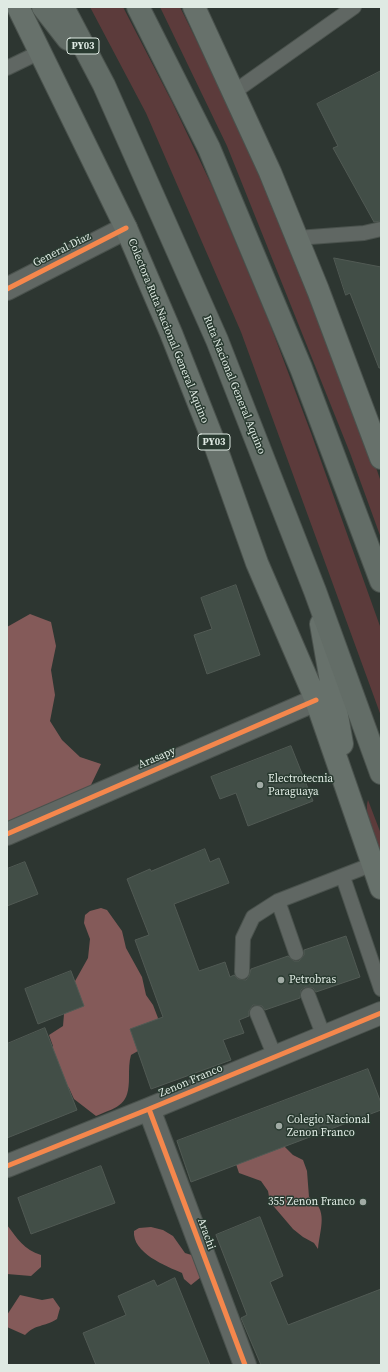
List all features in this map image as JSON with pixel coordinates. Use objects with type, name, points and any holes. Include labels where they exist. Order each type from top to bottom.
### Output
[{"type":"highway","points":[[43,7],[104,85]]},
{"type":"highway","name":"Ruta Nacional General Aquino","points":[[63,7],[104,85],[217,340],[315,591],[381,773]]},
{"type":"highway","points":[[138,7],[212,155],[301,368],[381,581]]},
{"type":"main road","name":"Colectora Ruta Nacional General Aquino","points":[[18,7],[126,228],[171,333],[211,435],[257,563],[316,700],[381,888]]},
{"type":"main road","points":[[194,7],[270,172],[297,238],[381,458]]},
{"type":"main road","points":[[315,591],[354,809]]},
{"type":"street","name":"General Diaz","points":[[7,289],[126,228]]},
{"type":"street","name":"Arasapy","points":[[7,834],[316,700]]},
{"type":"street","name":"Zenon Franco","points":[[7,1166],[149,1110],[381,1013]]},
{"type":"street","name":"Arachi","points":[[149,1110],[244,1365]]},
{"type":"lane","points":[[234,92],[354,7]]},
{"type":"lane","points":[[7,68],[40,52]]},
{"type":"lane","points":[[297,238],[364,233],[381,228]]},
{"type":"lane","points":[[242,972],[243,938],[253,917],[278,901],[373,864]]},
{"type":"lane","points":[[343,876],[381,989]]},
{"type":"lane","points":[[278,901],[296,953]]},
{"type":"lane","points":[[308,995],[324,1037]]},
{"type":"lane","points":[[257,1013],[275,1057]]},
{"type":"shaded area","points":[[90,7],[123,7],[172,102],[212,186],[268,319],[311,433],[381,629],[381,716],[241,332],[146,113]]},
{"type":"shaded area","points":[[160,7],[180,7],[246,141],[302,275],[369,447],[381,482],[381,538],[350,453],[227,146]]},
{"type":"shaded area","points":[[30,614],[51,622],[56,646],[51,670],[55,695],[50,721],[62,740],[80,757],[101,764],[90,787],[43,810],[37,833],[14,838],[7,845],[7,627]]},
{"type":"shaded area","points":[[368,800],[381,834],[381,856],[367,812]]},
{"type":"shaded area","points":[[101,908],[107,910],[122,931],[126,948],[142,977],[146,995],[153,1005],[158,1018],[157,1024],[138,1051],[131,1055],[129,1066],[129,1086],[125,1099],[117,1107],[96,1116],[74,1099],[69,1088],[60,1079],[45,1055],[53,1046],[49,1035],[63,1026],[64,1014],[74,983],[88,958],[90,939],[84,923],[85,915],[90,911]]},
{"type":"shaded area","points":[[284,1146],[293,1155],[303,1160],[307,1171],[309,1197],[319,1208],[322,1220],[318,1249],[314,1243],[293,1229],[270,1202],[268,1191],[261,1181],[239,1173],[235,1161]]},
{"type":"shaded area","points":[[7,1225],[25,1247],[41,1255],[41,1267],[31,1276],[7,1274]]},
{"type":"shaded area","points":[[151,1227],[163,1230],[173,1236],[185,1253],[201,1258],[206,1273],[191,1285],[184,1279],[182,1273],[151,1258],[138,1246],[134,1231],[139,1228]]},
{"type":"shaded area","points":[[20,1295],[42,1300],[53,1298],[60,1308],[57,1319],[29,1331],[25,1335],[7,1327],[7,1315]]},
{"type":"building","points":[[381,71],[381,221],[374,222],[333,148],[338,146],[317,104]]},
{"type":"building","points":[[334,258],[381,267],[381,368],[379,368],[350,293],[346,295]]},
{"type":"building","points":[[236,585],[260,655],[207,674],[194,635],[212,629],[201,598]]},
{"type":"building","name":"Electrotecnia Paraguaya","points":[[291,746],[313,801],[248,826],[236,793],[220,799],[211,777]]},
{"type":"building","points":[[205,849],[210,862],[219,858],[229,883],[174,904],[199,971],[225,962],[230,977],[234,975],[238,979],[246,980],[251,969],[288,956],[294,961],[299,961],[304,955],[304,950],[346,936],[360,977],[316,992],[313,988],[305,987],[301,990],[300,998],[265,1010],[262,1006],[253,1005],[249,1011],[249,1016],[239,1020],[244,1033],[223,1040],[231,1060],[151,1089],[130,1029],[163,1017],[135,940],[149,935],[127,879]]},
{"type":"building","points":[[25,862],[38,894],[7,906],[7,869]]},
{"type":"building","points":[[71,971],[84,1006],[38,1024],[25,989]]},
{"type":"building","points":[[45,1028],[77,1110],[7,1138],[7,1044]]},
{"type":"building","name":"Colegio Nacional Zenon Franco","points":[[368,1069],[381,1103],[381,1110],[191,1182],[177,1141]]},
{"type":"building","points":[[101,1166],[115,1203],[31,1234],[18,1198]]},
{"type":"building","points":[[260,1217],[283,1276],[270,1282],[288,1325],[381,1289],[381,1365],[261,1365],[241,1318],[247,1315],[216,1235]]},
{"type":"building","points":[[175,1278],[210,1365],[96,1365],[83,1333],[126,1315],[118,1296],[154,1280],[157,1286]]},
{"type":"cycle path","points":[[7,289],[126,228]]},
{"type":"cycle path","points":[[7,834],[316,700]]},
{"type":"cycle path","points":[[7,1166],[381,1013]]},
{"type":"cycle path","points":[[149,1109],[245,1365]]},
{"type":"place","name":"Electrotecnia Paraguaya","points":[[260,785]]},
{"type":"place","name":"Petrobras","points":[[281,980]]},
{"type":"place","name":"Colegio Nacional Zenon Franco","points":[[279,1126]]},
{"type":"place","name":"355 Zenon Franco","points":[[363,1202]]}]
